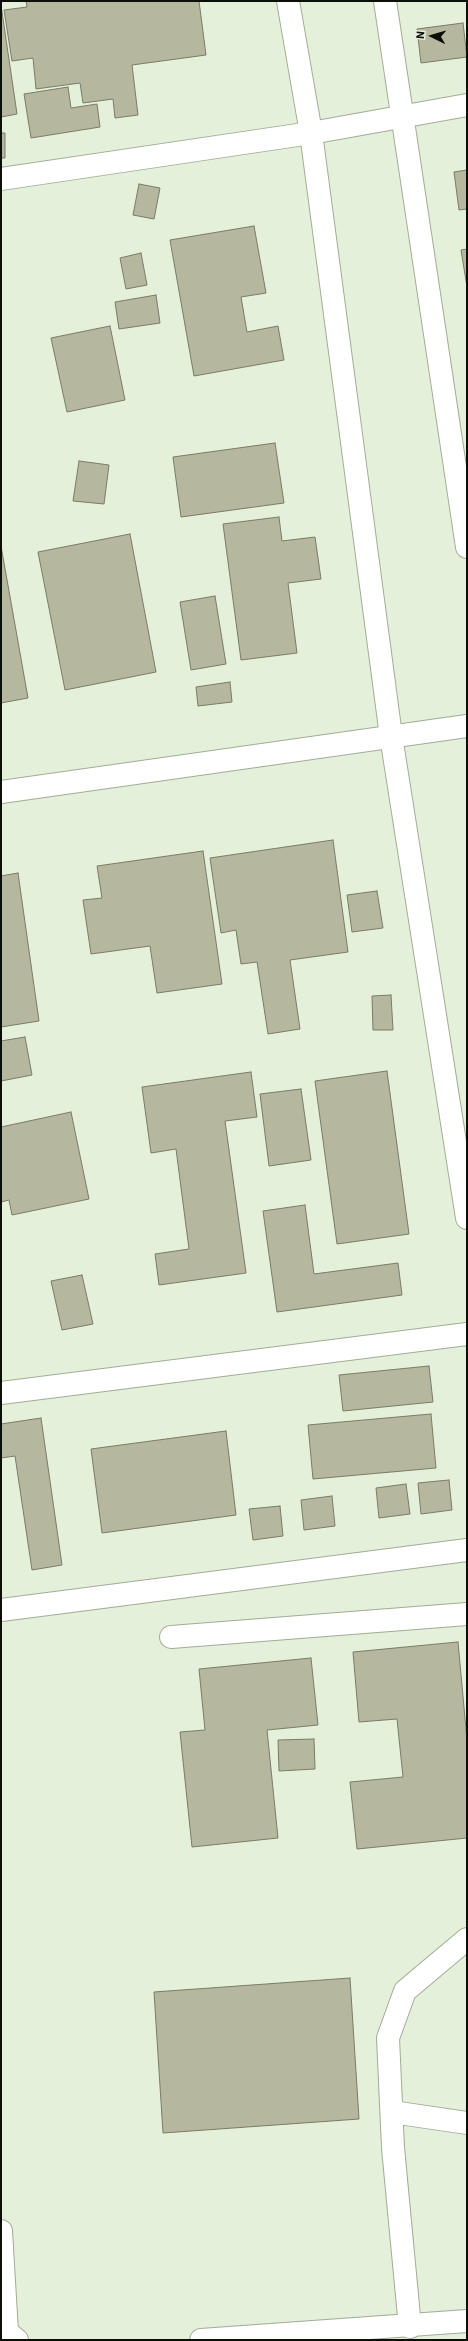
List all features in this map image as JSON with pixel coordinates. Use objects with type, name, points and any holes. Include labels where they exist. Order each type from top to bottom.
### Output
[{"type":"street","points":[[288,1],[310,133],[392,736],[467,1218]]},
{"type":"street","points":[[386,1],[467,547]]},
{"type":"street","points":[[1,179],[310,133],[403,115],[467,105]]},
{"type":"street","points":[[1,792],[467,726]]},
{"type":"street","points":[[1,1393],[467,1334]]},
{"type":"street","points":[[1,1610],[467,1550]]},
{"type":"street","points":[[171,1637],[467,1614]]},
{"type":"street","points":[[410,2327],[393,2148],[388,2038],[405,1991],[467,1939]]},
{"type":"street","points":[[392,2112],[467,2123]]},
{"type":"street","points":[[1,2231],[7,2332],[17,2340]]},
{"type":"street","points":[[201,2340],[467,2322]]},
{"type":"building","points":[[26,1],[199,1],[206,55],[132,65],[138,115],[115,118],[113,99],[83,103],[80,83],[36,89],[33,58],[12,61],[4,10],[27,7]]},
{"type":"building","points":[[1,5],[17,114],[1,117]]},
{"type":"building","points":[[463,23],[467,57],[421,63],[417,29]]},
{"type":"building","points":[[68,87],[71,108],[97,104],[100,127],[31,138],[24,94]]},
{"type":"building","points":[[1,133],[5,133],[5,158],[1,158]]},
{"type":"building","points":[[467,170],[467,209],[459,210],[454,172]]},
{"type":"building","points":[[139,184],[160,188],[154,219],[133,215]]},
{"type":"building","points":[[254,226],[266,293],[241,297],[247,332],[278,326],[284,360],[194,376],[170,240]]},
{"type":"building","points":[[467,249],[467,287],[461,250]]},
{"type":"building","points":[[141,253],[147,285],[126,289],[120,258]]},
{"type":"building","points":[[156,295],[160,323],[119,329],[115,302]]},
{"type":"building","points":[[110,326],[125,400],[67,412],[51,338]]},
{"type":"building","points":[[275,443],[284,503],[181,517],[173,457]]},
{"type":"building","points":[[79,461],[109,465],[104,504],[73,501]]},
{"type":"building","points":[[279,517],[282,541],[315,537],[321,579],[288,583],[297,653],[241,660],[223,524]]},
{"type":"building","points":[[130,534],[156,672],[65,690],[38,552]]},
{"type":"building","points":[[1,546],[28,698],[1,703]]},
{"type":"building","points":[[215,596],[226,664],[191,670],[180,602]]},
{"type":"building","points":[[230,682],[232,702],[198,706],[196,687]]},
{"type":"building","points":[[333,840],[348,952],[290,960],[300,1029],[268,1034],[257,962],[241,964],[236,930],[221,933],[210,858]]},
{"type":"building","points":[[203,851],[222,984],[157,993],[150,946],[91,954],[83,900],[102,898],[97,866]]},
{"type":"building","points":[[18,873],[39,1021],[1,1027],[1,876]]},
{"type":"building","points":[[377,891],[383,928],[352,932],[347,895]]},
{"type":"building","points":[[391,995],[393,1030],[373,1030],[372,996]]},
{"type":"building","points":[[25,1037],[32,1075],[1,1081],[1,1041]]},
{"type":"building","points":[[387,1071],[409,1234],[337,1244],[315,1081]]},
{"type":"building","points":[[251,1072],[257,1117],[225,1121],[246,1273],[159,1285],[155,1254],[189,1249],[176,1149],[151,1153],[142,1087]]},
{"type":"building","points":[[301,1089],[311,1160],[269,1166],[260,1094]]},
{"type":"building","points":[[71,1112],[89,1199],[12,1215],[9,1200],[1,1202],[1,1127]]},
{"type":"building","points":[[305,1205],[314,1274],[398,1263],[402,1295],[277,1312],[263,1211]]},
{"type":"building","points":[[82,1275],[93,1324],[62,1330],[51,1281]]},
{"type":"building","points":[[429,1366],[433,1402],[343,1411],[339,1375]]},
{"type":"building","points":[[431,1414],[436,1468],[313,1479],[308,1425]]},
{"type":"building","points":[[41,1418],[62,1565],[32,1570],[15,1456],[1,1458],[1,1424]]},
{"type":"building","points":[[226,1431],[236,1515],[102,1533],[91,1449]]},
{"type":"building","points":[[449,1480],[452,1510],[421,1514],[418,1483]]},
{"type":"building","points":[[406,1484],[410,1514],[379,1518],[376,1488]]},
{"type":"building","points":[[332,1496],[335,1526],[304,1530],[301,1500]]},
{"type":"building","points":[[280,1506],[283,1536],[253,1540],[249,1509]]},
{"type":"building","points":[[458,1642],[467,1740],[467,1838],[357,1849],[350,1782],[403,1777],[397,1719],[359,1722],[353,1652]]},
{"type":"building","points":[[311,1658],[318,1725],[267,1730],[278,1838],[192,1847],[180,1732],[205,1730],[199,1669]]},
{"type":"building","points":[[314,1739],[315,1769],[279,1771],[278,1740]]},
{"type":"building","points":[[350,1978],[359,2119],[163,2133],[154,1992]]}]
